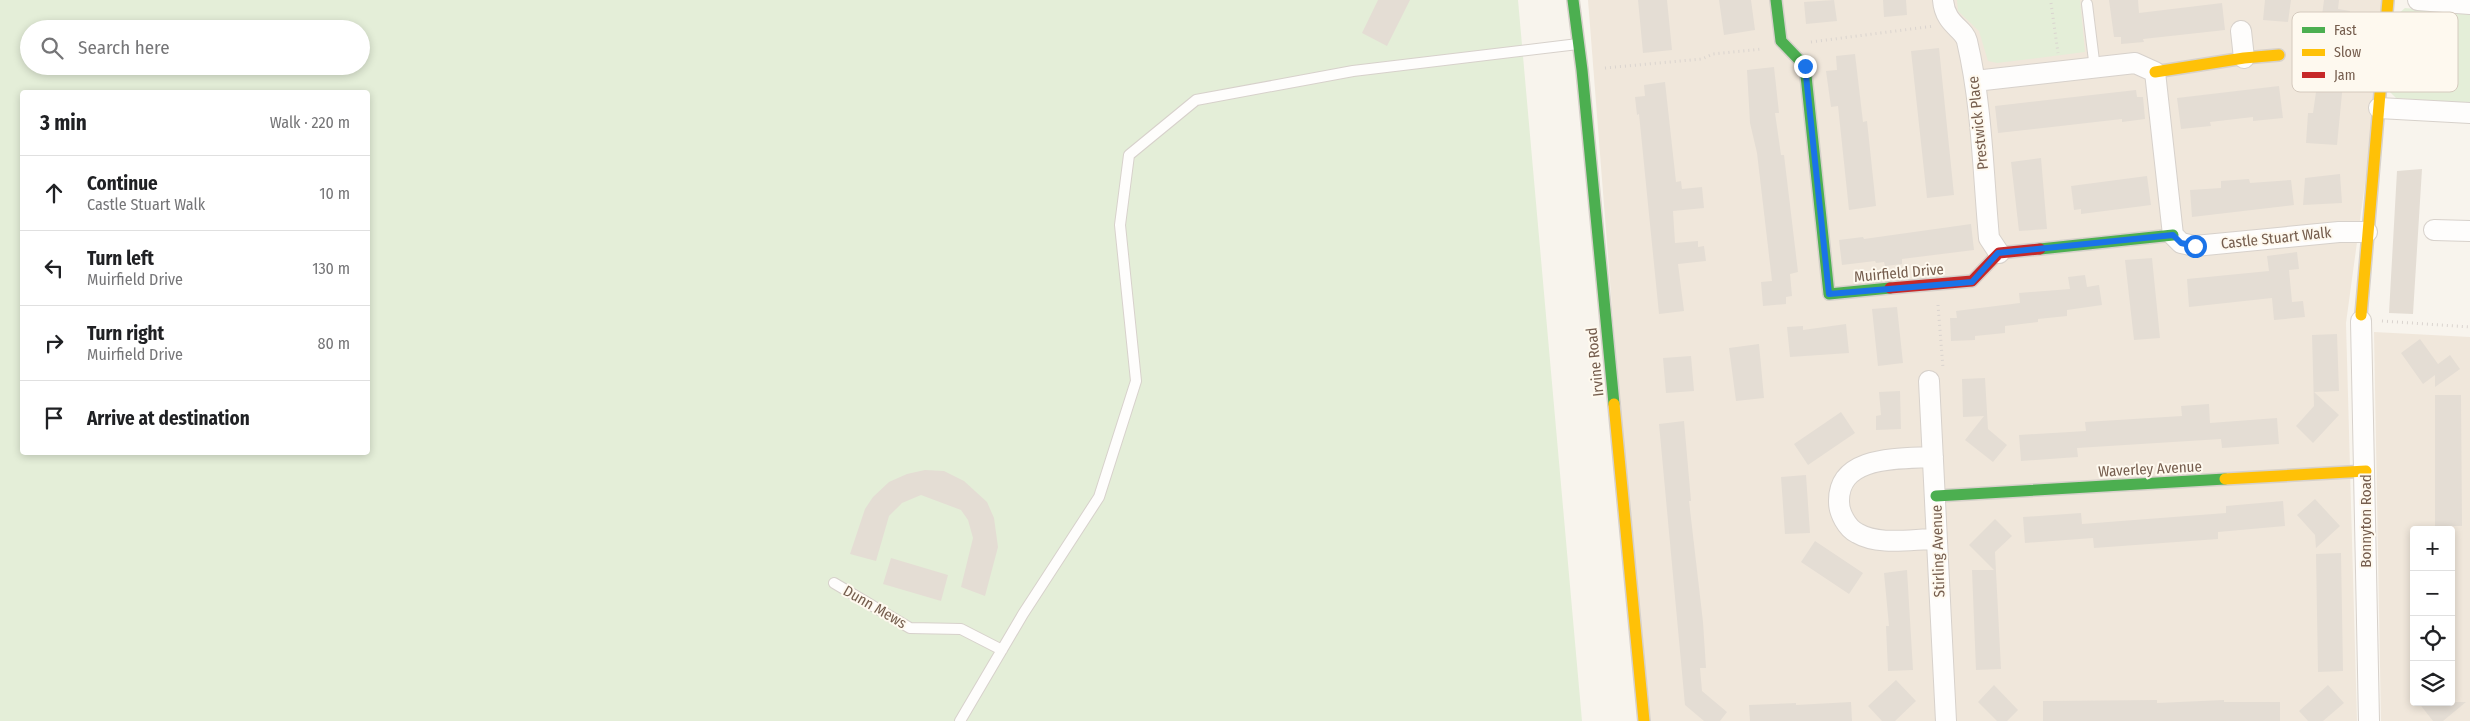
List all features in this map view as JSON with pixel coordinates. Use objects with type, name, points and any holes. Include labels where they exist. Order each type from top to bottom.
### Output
[{"type":"street","name":"Irvine Road","points":[[1573,0],[1582,70],[1644,721]]},
{"type":"street","points":[[1776,0],[1781,41]]},
{"type":"street","name":"Prestwick Place","points":[[1942,0],[1949,22],[1966,38],[1975,81],[1989,238],[1998,253]]},
{"type":"street","points":[[2418,0],[2470,4]]},
{"type":"street","points":[[2242,31],[2244,58]]},
{"type":"street","name":"Muirfield Drive","points":[[1781,41],[1805,66],[1829,294],[1972,282],[1998,253]]},
{"type":"street","points":[[1975,81],[2135,63],[2155,72],[2244,58],[2279,55]]},
{"type":"street","points":[[1998,253],[2173,235],[2155,72]]},
{"type":"street","name":"Bonnyton Road","points":[[2369,721],[2366,622],[2366,471],[2361,320],[2379,92]]},
{"type":"street","points":[[2378,108],[2470,113]]},
{"type":"street","points":[[2434,230],[2470,231]]},
{"type":"street","name":"Castle Stuart Walk","points":[[2173,235],[2181,243],[2195,246],[2338,232],[2367,232]]},
{"type":"street","name":"Stirling Avenue","points":[[1929,381],[1946,721]]},
{"type":"street","points":[[1932,457],[1880,460],[1856,469],[1843,481],[1838,495],[1839,511],[1856,533],[1878,540],[1936,538]]},
{"type":"street","name":"Waverley Avenue","points":[[1936,496],[2366,471]]},
{"type":"lane","points":[[2087,4],[2095,68]]},
{"type":"lane","points":[[960,721],[1002,650],[1099,497],[1136,381],[1120,225],[1129,154],[1196,100],[1353,71],[1579,44]]},
{"type":"lane","name":"Dunn Mews","points":[[834,583],[910,628],[961,629],[1002,650]]},
{"type":"path","points":[[2052,3],[2061,71]]},
{"type":"path","points":[[1796,56],[1814,40],[1935,26],[1949,22]]},
{"type":"path","points":[[1582,70],[1702,59],[1713,54],[1768,48],[1781,41]]},
{"type":"path","points":[[1929,381],[1944,377],[1937,286]]},
{"type":"path","points":[[2361,320],[2470,327]]},
{"type":"shaded area","points":[[1588,0],[2390,0],[2388,12],[2292,12],[2292,92],[2377,92],[2346,323],[2357,721],[1651,721],[1620,410]]},
{"type":"shaded area","points":[[2374,332],[2470,337],[2470,721],[2381,721]]},
{"type":"green space","points":[[0,0],[1518,0],[1582,721],[0,721]]},
{"type":"green space","points":[[1957,0],[2080,0],[2085,52],[1997,63],[1988,61],[1979,31],[1958,11]]},
{"type":"green space","points":[[2405,8],[2448,12],[2400,12]]},
{"type":"green space","points":[[2458,13],[2470,14],[2470,103],[2396,98],[2390,92],[2458,92]]},
{"type":"building","points":[[1378,0],[1410,0],[1387,46],[1362,33]]},
{"type":"building","points":[[1638,0],[1667,0],[1672,50],[1643,53]]},
{"type":"building","points":[[1719,0],[1751,0],[1755,30],[1724,35]]},
{"type":"building","points":[[1834,0],[1837,21],[1806,24],[1804,2]]},
{"type":"building","points":[[1883,0],[1906,0],[1907,15],[1884,17]]},
{"type":"building","points":[[2109,0],[2138,0],[2139,13],[2222,3],[2225,30],[2143,39],[2144,42],[2121,44],[2121,37],[2114,37]]},
{"type":"building","points":[[2265,0],[2291,0],[2288,22],[2263,20]]},
{"type":"building","points":[[2324,0],[2339,0],[2338,9],[2350,11],[2350,12],[2322,12]]},
{"type":"building","points":[[1939,48],[1954,195],[1927,198],[1911,51]]},
{"type":"building","points":[[1855,54],[1863,122],[1867,121],[1876,206],[1849,210],[1838,106],[1831,107],[1826,71],[1837,70],[1836,56]]},
{"type":"building","points":[[1774,67],[1779,113],[1775,113],[1781,155],[1784,155],[1798,272],[1790,274],[1792,296],[1786,297],[1786,304],[1763,306],[1761,282],[1772,281],[1757,153],[1750,123],[1747,70]]},
{"type":"building","points":[[1665,82],[1676,182],[1681,181],[1682,189],[1702,187],[1704,208],[1673,211],[1675,243],[1698,241],[1698,247],[1704,246],[1706,261],[1678,264],[1684,311],[1659,314],[1639,114],[1637,115],[1635,97],[1645,96],[1644,85]]},
{"type":"building","points":[[2279,86],[2283,118],[2253,121],[2253,117],[2210,122],[2211,126],[2181,129],[2177,98]]},
{"type":"building","points":[[2136,90],[2137,97],[2143,97],[2145,119],[2122,122],[2122,119],[1998,133],[1995,106]]},
{"type":"building","points":[[2316,92],[2342,92],[2337,145],[2306,143],[2308,113],[2313,113]]},
{"type":"building","points":[[2041,158],[2047,229],[2019,231],[2011,162]]},
{"type":"building","points":[[2422,169],[2413,314],[2389,313],[2397,171]]},
{"type":"building","points":[[2340,174],[2342,203],[2303,205],[2305,178]]},
{"type":"building","points":[[2147,176],[2151,205],[2081,214],[2081,209],[2074,210],[2071,186]]},
{"type":"building","points":[[2249,179],[2250,183],[2291,180],[2294,205],[2192,217],[2190,190],[2221,188],[2221,181]]},
{"type":"building","points":[[1971,224],[1974,250],[1902,259],[1902,264],[1885,266],[1884,262],[1876,263],[1875,261],[1842,265],[1839,240],[1863,237],[1864,239]]},
{"type":"building","points":[[2297,252],[2299,269],[2289,270],[2292,302],[2303,301],[2305,317],[2274,320],[2272,298],[2189,307],[2187,279],[2269,271],[2267,256]]},
{"type":"building","points":[[2152,258],[2160,338],[2134,340],[2125,260]]},
{"type":"building","points":[[2085,275],[2087,287],[2099,285],[2102,305],[2067,310],[2067,316],[2038,319],[2038,322],[2005,326],[2005,333],[1975,336],[1975,340],[1951,341],[1950,318],[1957,318],[1956,311],[2020,303],[2019,293],[2070,289],[2068,277]]},
{"type":"building","points":[[1897,307],[1903,363],[1878,366],[1872,309]]},
{"type":"building","points":[[1846,324],[1849,353],[1790,357],[1787,327],[1803,326],[1803,330]]},
{"type":"building","points":[[2337,334],[2339,391],[2314,392],[2339,415],[2313,443],[2296,426],[2314,406],[2312,335]]},
{"type":"building","points":[[2420,339],[2438,364],[2450,355],[2460,369],[2435,387],[2435,375],[2423,384],[2401,353]]},
{"type":"building","points":[[1759,344],[1764,398],[1736,401],[1729,348]]},
{"type":"building","points":[[1691,356],[1694,391],[1666,393],[1663,358]]},
{"type":"building","points":[[1985,378],[1988,429],[2007,445],[1993,462],[1965,440],[1984,416],[1963,417],[1962,379]]},
{"type":"building","points":[[1900,391],[1901,429],[1876,430],[1876,416],[1881,415],[1879,392]]},
{"type":"building","points":[[2435,395],[2461,395],[2462,526],[2435,526]]},
{"type":"building","points":[[2209,404],[2210,423],[2277,418],[2279,444],[2222,448],[2221,439],[2077,448],[2078,457],[2021,461],[2019,435],[2086,431],[2085,422],[2182,416],[2181,406]]},
{"type":"building","points":[[1841,412],[1855,433],[1808,465],[1794,444]]},
{"type":"building","points":[[1684,421],[1691,501],[1689,501],[1703,622],[1706,668],[1700,668],[1702,691],[1727,712],[1720,721],[1704,721],[1685,705],[1659,424]]},
{"type":"building","points":[[925,470],[944,471],[964,481],[987,502],[994,518],[998,547],[985,596],[961,587],[973,538],[968,520],[961,510],[921,495],[902,503],[889,516],[876,561],[850,554],[865,509],[873,497],[889,482],[907,474]]},
{"type":"building","points":[[1806,475],[1810,533],[1785,534],[1781,477]]},
{"type":"building","points":[[2315,499],[2340,526],[2316,548],[2315,535],[2297,515]]},
{"type":"building","points":[[2283,501],[2285,526],[2218,532],[2218,539],[2094,548],[2093,538],[2025,543],[2023,517],[2081,513],[2082,524],[2226,513],[2226,506]]},
{"type":"building","points":[[1995,519],[2012,536],[1995,552],[2001,669],[1976,670],[1972,570],[1994,570],[1969,545]]},
{"type":"building","points":[[1815,541],[1863,573],[1849,594],[1801,562]]},
{"type":"building","points":[[2341,553],[2343,671],[2318,672],[2316,554]]},
{"type":"building","points":[[891,558],[948,575],[941,601],[883,584]]},
{"type":"building","points":[[1907,570],[1913,670],[1888,671],[1886,626],[1889,626],[1884,573]]},
{"type":"building","points":[[1896,680],[1916,701],[1895,721],[1882,721],[1868,706]]},
{"type":"building","points":[[1994,685],[2018,710],[2007,721],[1997,721],[1978,702]]},
{"type":"building","points":[[2328,685],[2344,703],[2323,721],[2308,721],[2299,711]]},
{"type":"building","points":[[2157,700],[2157,703],[2224,700],[2224,702],[2280,702],[2280,721],[2043,721],[2043,701]]},
{"type":"building","points":[[1851,702],[1852,721],[1750,721],[1749,705]]},
{"type":"building","points":[[2455,702],[2466,702],[2443,721],[2433,721],[2421,706],[2455,706]]},
{"type":"traffic: fast","points":[[1573,0],[1582,70],[1614,404]]},
{"type":"traffic: fast","points":[[1776,0],[1781,41],[1805,66],[1829,294],[1890,288]]},
{"type":"traffic: fast","points":[[2040,249],[2173,235]]},
{"type":"traffic: fast","points":[[1936,496],[2225,479]]},
{"type":"traffic: slow","points":[[2387,12],[2388,0]]},
{"type":"traffic: slow","points":[[2155,72],[2244,58],[2279,55]]},
{"type":"traffic: slow","points":[[2361,315],[2380,92]]},
{"type":"traffic: slow","points":[[1614,404],[1644,721]]},
{"type":"traffic: slow","points":[[2225,479],[2366,471]]},
{"type":"traffic: jam","points":[[1890,288],[1972,281],[1999,253],[2040,249]]},
{"type":"route","points":[[1805,66],[1829,294],[1972,282],[1998,253],[2173,235],[2181,243],[2195,246]]}]
